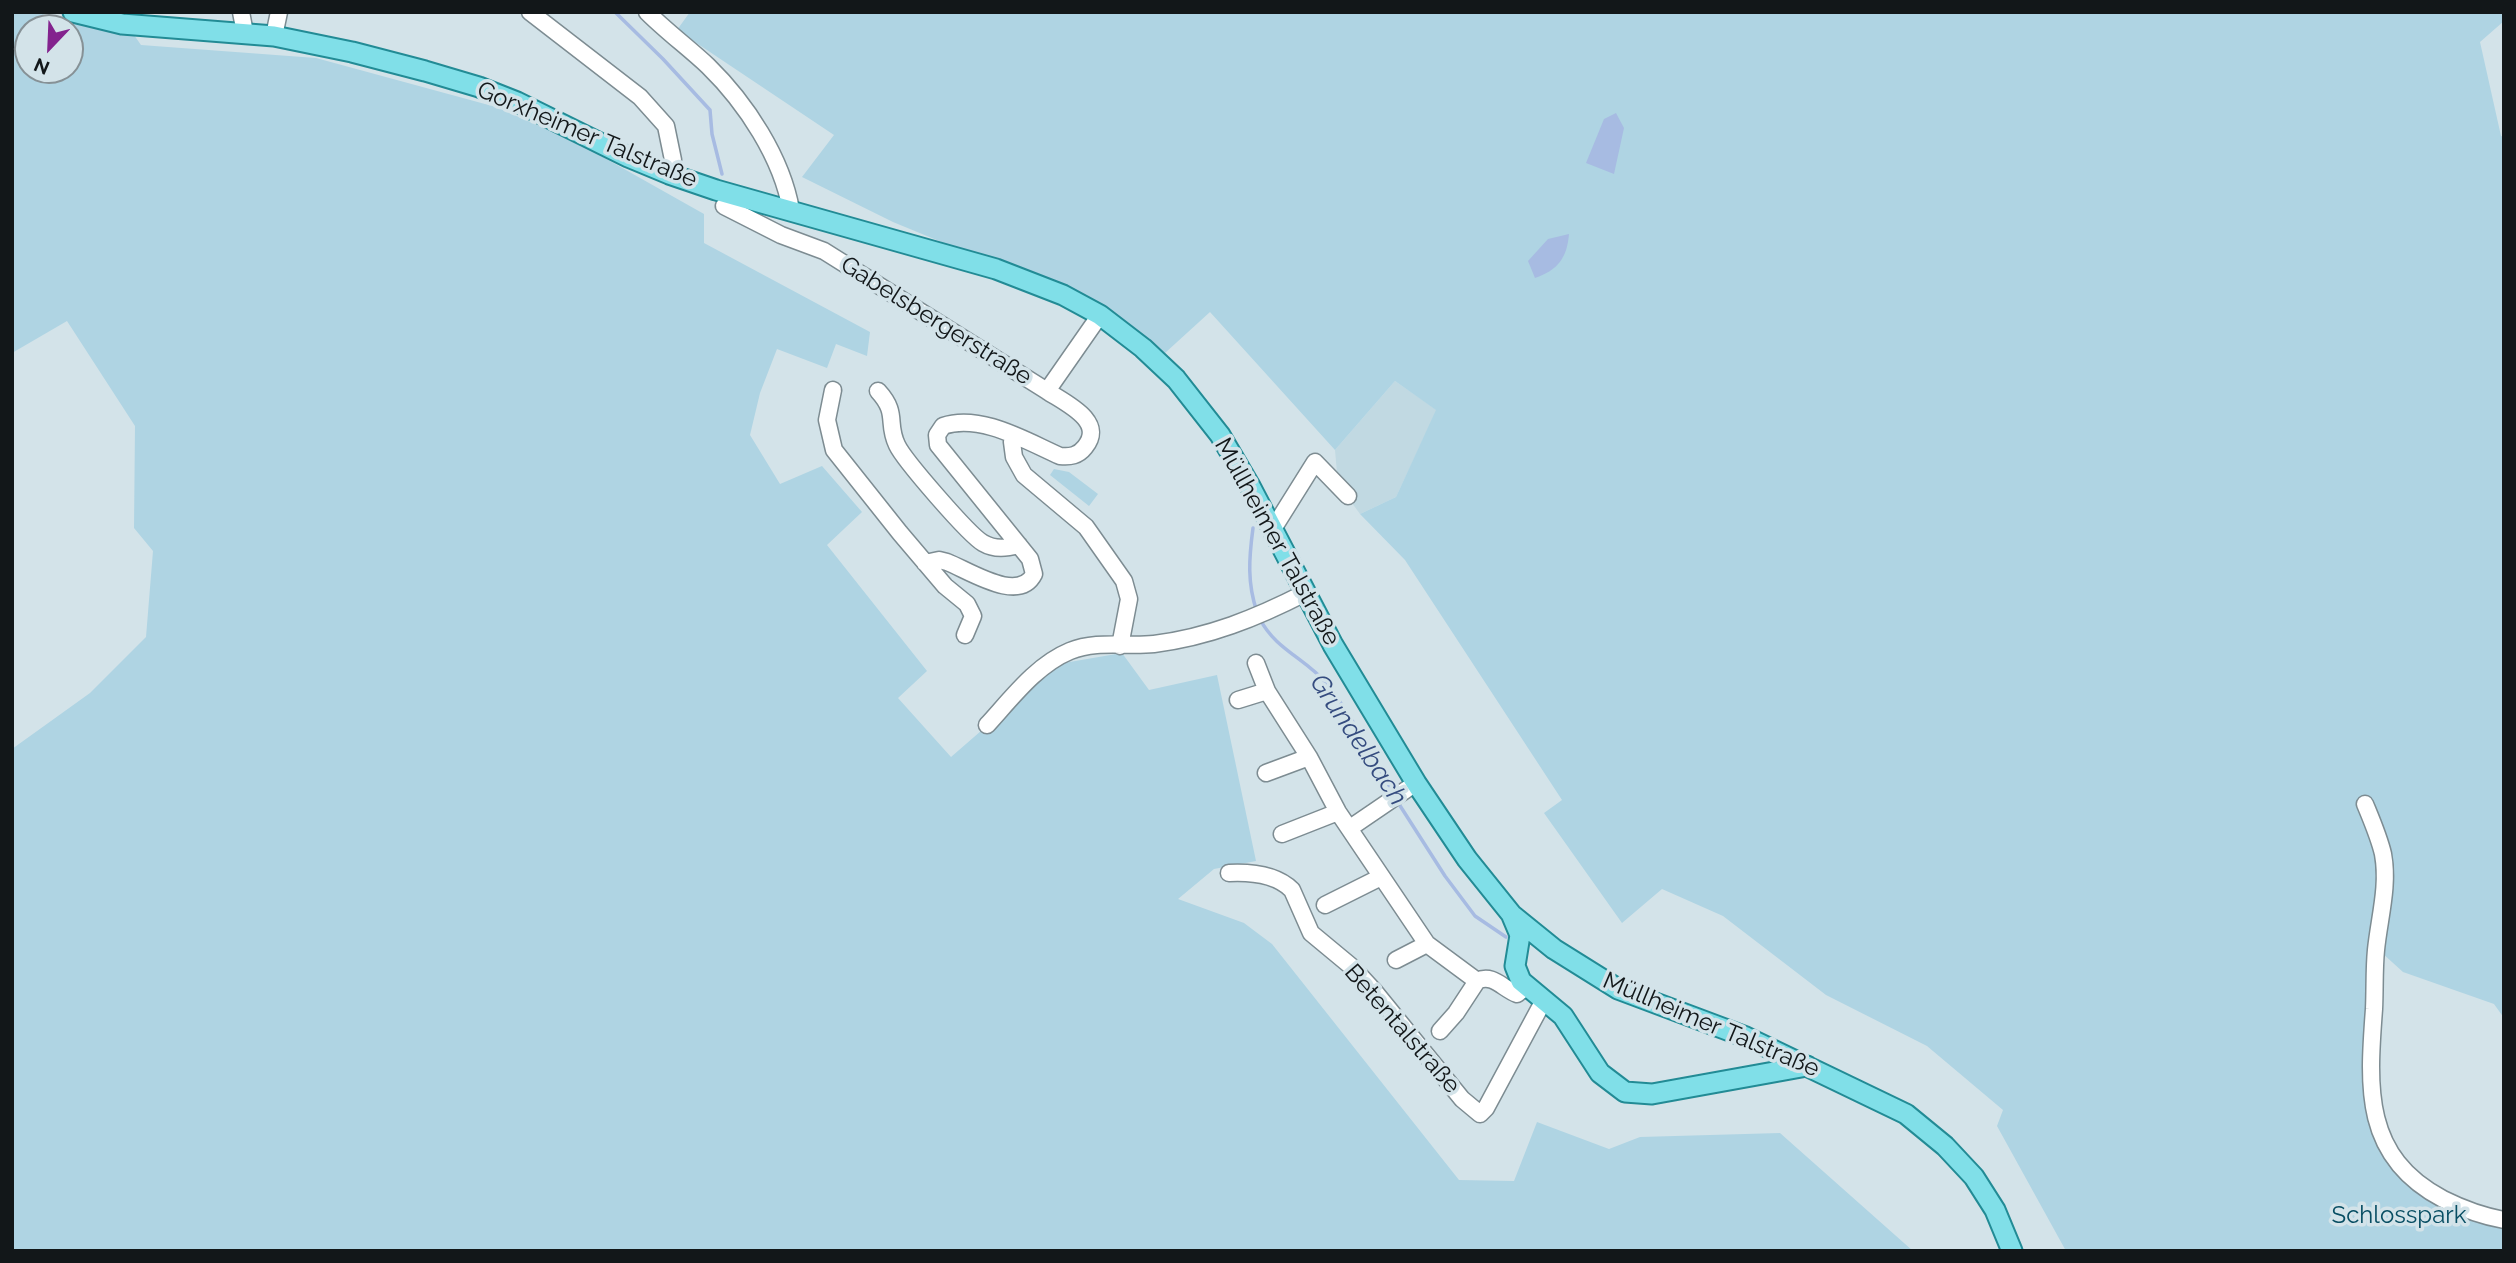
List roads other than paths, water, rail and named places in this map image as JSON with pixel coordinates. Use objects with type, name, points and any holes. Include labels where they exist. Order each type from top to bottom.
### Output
[{"type":"main road","name":"Gorxheimer Talstraße","points":[[73,12],[122,24],[274,36],[352,52],[479,87],[517,102],[628,157],[669,174],[716,190],[1005,272],[1063,295],[1100,314],[1123,332]]},
{"type":"main road","name":"Müllheimer Talstraße","points":[[1123,332],[1176,379],[1210,421],[1250,486],[1333,646],[1416,783],[1467,859],[1512,915],[1554,949],[1618,989],[1762,1045],[1906,1114],[1957,1158],[1986,1194],[2013,1250]]},
{"type":"main road","points":[[1512,915],[1518,929],[1519,944],[1515,966],[1517,975],[1570,1024],[1600,1073],[1625,1092],[1652,1094],[1807,1066]]},
{"type":"main road","points":[[1519,944],[1538,936]]},
{"type":"main road","points":[[1762,1045],[1762,1074]]},
{"type":"street","points":[[241,12],[246,33]]},
{"type":"street","points":[[274,36],[279,12]]},
{"type":"street","points":[[530,12],[640,97],[666,126],[673,160],[669,174]]},
{"type":"street","points":[[647,12],[709,67],[757,124],[787,186],[791,210]]},
{"type":"street","name":"Gabelsbergerstraße","points":[[724,206],[781,235],[824,251],[1047,391],[1087,419],[1090,425],[1091,438],[1082,451],[1069,457],[1060,456],[1017,438]]},
{"type":"street","name":"Gabelsbergerstraße","points":[[824,251],[832,222]]},
{"type":"street","name":"Gabelsbergerstraße","points":[[1047,391],[1100,314]]},
{"type":"street","points":[[833,390],[827,420],[834,450],[925,563],[945,586],[967,604],[973,616],[965,635]]},
{"type":"street","points":[[878,391],[891,409],[893,433],[902,454],[974,537],[991,547],[1006,549],[1020,545]]},
{"type":"street","points":[[925,563],[939,560],[947,562],[1014,588],[1026,584],[1034,574],[1030,559],[1020,545],[936,440],[943,426],[965,422],[989,426],[1017,438],[1012,442],[1012,450],[1024,475],[1086,527],[1124,581],[1129,599],[1120,646]]},
{"type":"street","points":[[1273,529],[1315,462],[1348,496]]},
{"type":"street","points":[[987,725],[1034,675],[1068,652],[1091,644],[1120,646],[1186,639],[1253,619],[1305,593]]},
{"type":"street","points":[[1256,663],[1267,691],[1309,757],[1338,812],[1427,944],[1477,981]]},
{"type":"street","points":[[1238,700],[1267,691]]},
{"type":"street","points":[[1266,773],[1309,757]]},
{"type":"street","points":[[1350,828],[1416,783]]},
{"type":"street","points":[[2365,804],[2381,846],[2384,874],[2376,950],[2371,1052],[2375,1110],[2381,1135],[2398,1165],[2427,1190],[2459,1207],[2504,1220]]},
{"type":"street","points":[[1282,834],[1338,812]]},
{"type":"street","name":"Betentalstraße","points":[[1229,873],[1270,877],[1292,890],[1311,933],[1352,967],[1462,1099],[1480,1114],[1486,1108],[1544,1000]]},
{"type":"street","points":[[1325,905],[1381,877]]},
{"type":"street","points":[[1396,960],[1427,944]]},
{"type":"street","points":[[1440,1031],[1456,1013],[1477,981],[1489,978],[1517,994],[1527,986]]},
{"type":"waterway","name":"Grundelbach","points":[[615,12],[710,110],[712,134],[722,174]]},
{"type":"waterway","name":"Grundelbach","points":[[1253,528],[1250,570],[1257,612]]},
{"type":"waterway","name":"Grundelbach","points":[[1260,619],[1274,638],[1318,675],[1336,696],[1394,794]]},
{"type":"waterway","name":"Grundelbach","points":[[1397,801],[1445,876],[1475,916],[1506,937]]},
{"type":"park label","name":"Schlosspark","points":[[2399,1216]]}]
